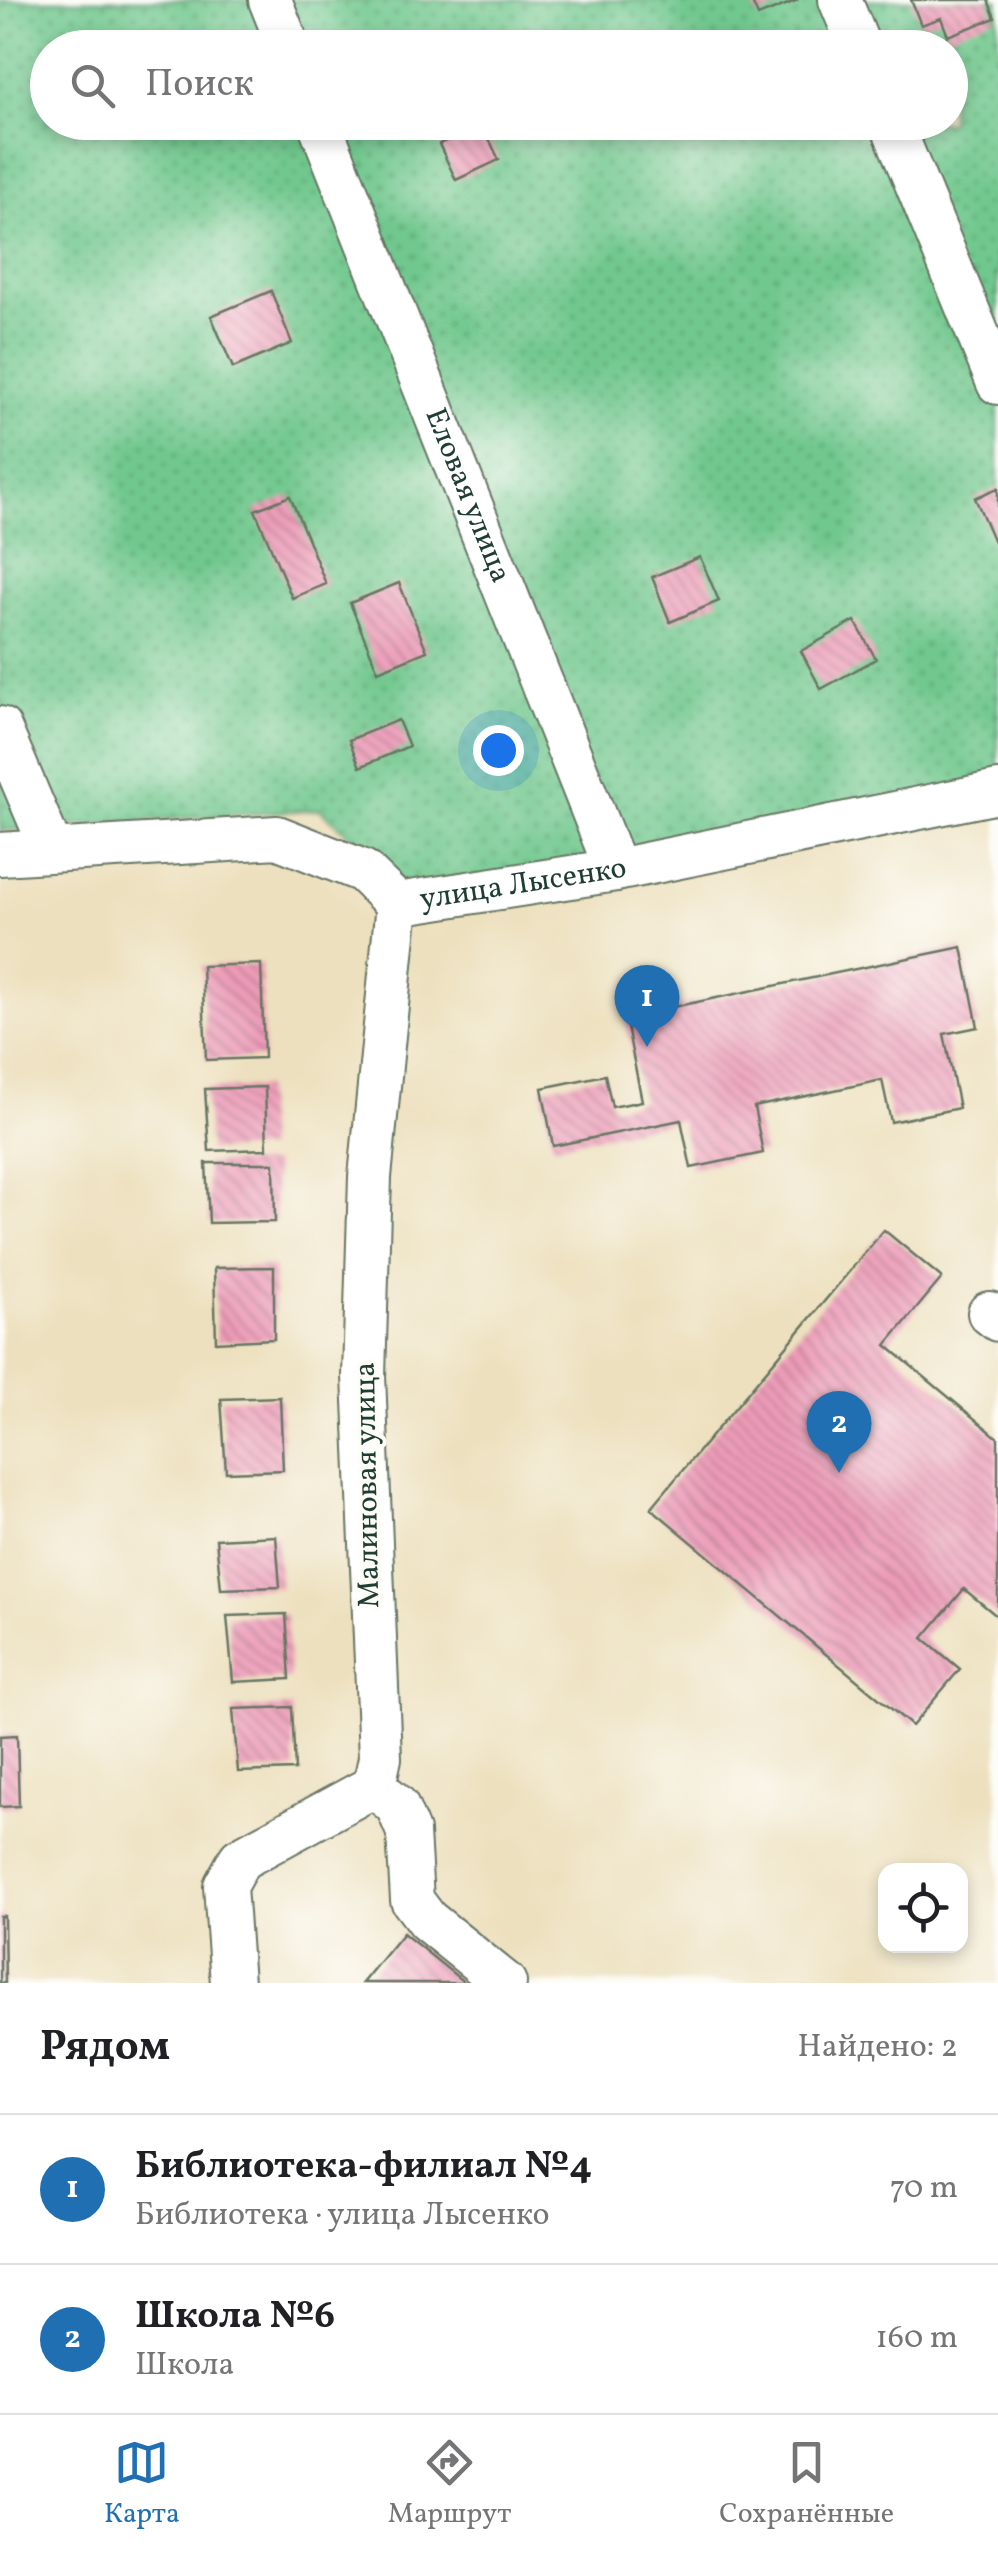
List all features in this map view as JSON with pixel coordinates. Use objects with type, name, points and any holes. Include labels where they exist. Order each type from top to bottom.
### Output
[{"type":"street","points":[[270,0],[282,30]]},
{"type":"street","points":[[840,0],[852,30]]},
{"type":"street","name":"Еловая улица","points":[[326,140],[616,870]]},
{"type":"street","points":[[898,140],[998,383]]},
{"type":"street","points":[[0,728],[52,848]]},
{"type":"street","name":"улица Лысенко","points":[[0,854],[277,837],[363,871],[397,904],[616,870],[998,792]]},
{"type":"street","name":"Малиновая улица","points":[[374,1786],[380,1758],[370,1592],[366,1316],[370,1177],[397,904]]},
{"type":"street","points":[[232,1983],[225,1886],[240,1859],[374,1786],[397,1806],[408,1832],[412,1900],[427,1920],[505,1983]]},
{"type":"green space","points":[[0,0],[998,0],[998,788],[422,900],[320,809],[0,831]]},
{"type":"building","points":[[751,0],[798,0],[758,16]]},
{"type":"building","points":[[911,0],[988,0],[995,18],[964,30],[946,30],[941,18],[921,25]]},
{"type":"building","points":[[448,140],[490,140],[499,160],[456,180],[439,144]]},
{"type":"building","points":[[271,291],[292,343],[233,368],[211,316]]},
{"type":"building","points":[[998,488],[998,551],[975,498]]},
{"type":"building","points":[[290,496],[326,584],[292,598],[255,510]]},
{"type":"building","points":[[700,557],[719,601],[670,622],[652,577]]},
{"type":"building","points":[[399,583],[427,651],[378,671],[350,603]]},
{"type":"building","points":[[855,621],[876,659],[821,689],[801,651]]},
{"type":"building","points":[[398,720],[409,746],[360,767],[349,740]]},
{"type":"building","points":[[962,947],[978,1027],[944,1034],[959,1108],[891,1122],[882,1080],[754,1107],[763,1153],[691,1168],[681,1120],[553,1146],[542,1088],[605,1075],[612,1107],[642,1101],[625,1017]]},
{"type":"building","points":[[261,964],[264,1058],[206,1060],[202,966]]},
{"type":"building","points":[[265,1087],[267,1149],[209,1151],[205,1089]]},
{"type":"building","points":[[206,1163],[274,1163],[275,1222],[209,1223]]},
{"type":"building","points":[[884,1230],[942,1278],[886,1345],[998,1438],[998,1617],[964,1589],[923,1638],[960,1669],[912,1726],[651,1508]]},
{"type":"building","points":[[274,1267],[274,1339],[216,1342],[214,1268]]},
{"type":"building","points":[[280,1397],[283,1470],[226,1472],[221,1399]]},
{"type":"building","points":[[276,1536],[280,1587],[221,1589],[216,1539]]},
{"type":"building","points":[[286,1614],[290,1679],[233,1682],[227,1616]]},
{"type":"building","points":[[292,1707],[295,1770],[238,1772],[233,1709]]},
{"type":"building","points":[[17,1735],[19,1806],[0,1807],[0,1736]]},
{"type":"building","points":[[0,1916],[4,1916],[5,1983],[0,1983]]},
{"type":"building","points":[[403,1933],[465,1983],[362,1983]]},
{"type":"place","name":"Библиотека-филиал №4","points":[[647,1047]]},
{"type":"place","name":"Школа №6","points":[[839,1473]]}]
